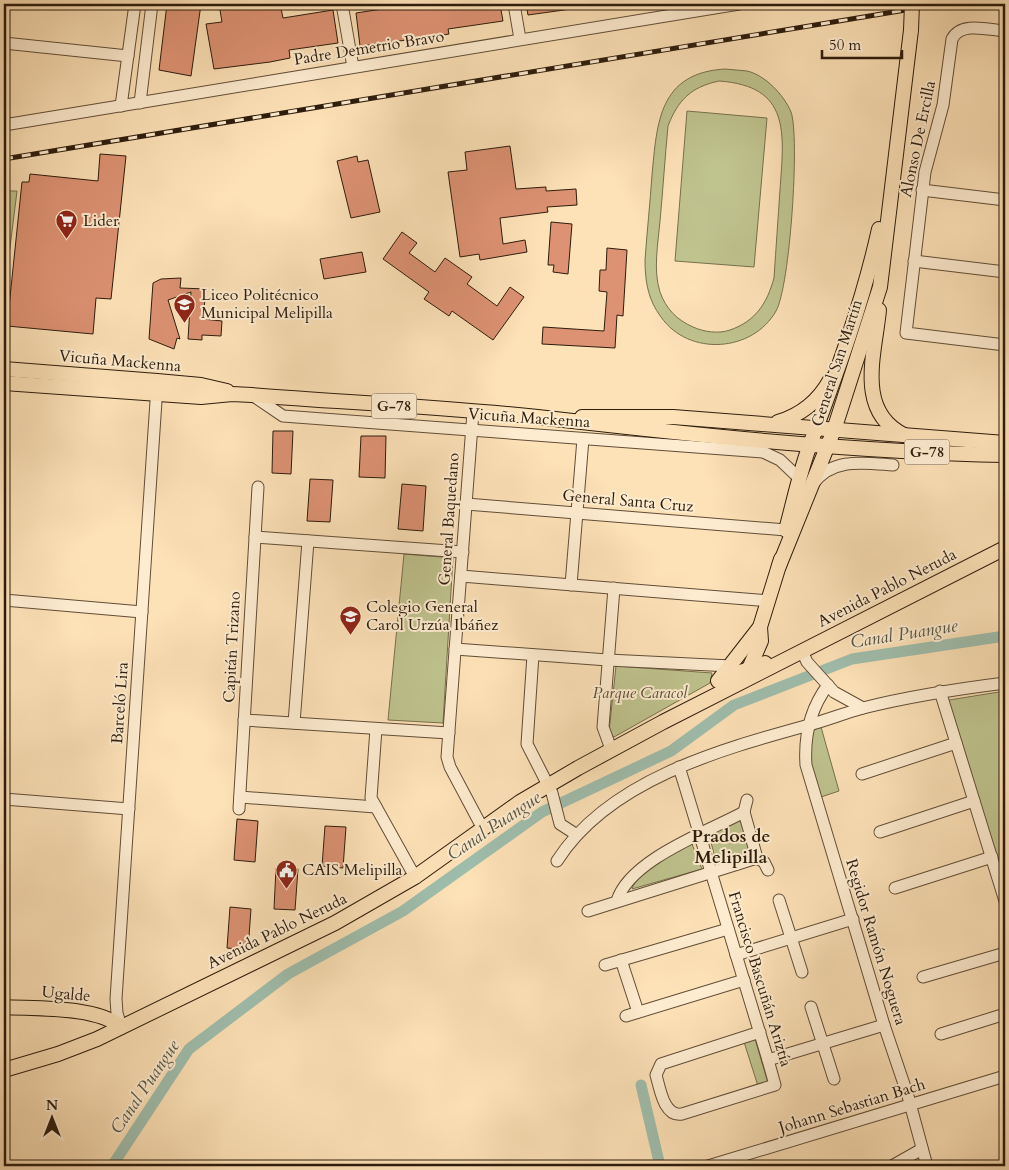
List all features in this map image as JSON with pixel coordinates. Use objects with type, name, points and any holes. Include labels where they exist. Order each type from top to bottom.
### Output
[{"type":"main road","name":"General San Martín","points":[[779,566],[786,530],[806,482],[834,430],[880,287],[911,30],[912,4]]},
{"type":"main road","name":"General San Martín","points":[[736,685],[750,667],[779,566],[806,482],[810,443],[817,428],[866,286],[894,162]]},
{"type":"main road","points":[[880,287],[871,381],[872,396],[878,410],[887,423],[910,437]]},
{"type":"main road","points":[[768,424],[794,416],[807,408],[822,393],[839,362]]},
{"type":"main road","name":"Vicuña Mackenna","points":[[4,369],[157,387],[201,397],[232,394],[252,395],[556,419],[616,427],[810,443],[1005,455]]},
{"type":"main road","name":"Vicuña Mackenna","points":[[4,383],[157,387]]},
{"type":"main road","name":"Vicuña Mackenna","points":[[556,419],[628,415],[1005,443]]},
{"type":"main road","name":"Avenida Pablo Neruda","points":[[4,1070],[58,1054],[121,1027],[335,923],[415,877],[482,829],[612,750],[779,661],[1005,548]]},
{"type":"main road","name":"General San Martín","points":[[718,681],[760,634]]},
{"type":"main road","points":[[760,634],[766,655],[779,661]]},
{"type":"main road","name":"Avenida Pablo Neruda","points":[[678,714],[718,681],[750,667],[779,661]]},
{"type":"main road","name":"Ugalde","points":[[4,1006],[94,1013],[109,1018],[121,1027]]},
{"type":"street","points":[[121,106],[135,4]]},
{"type":"street","points":[[140,103],[152,4]]},
{"type":"street","points":[[342,4],[353,67]]},
{"type":"street","points":[[514,4],[520,40]]},
{"type":"street","name":"Padre Demetrio Bravo","points":[[4,125],[739,4]]},
{"type":"street","name":"Alonso De Ercilla","points":[[1005,31],[964,28],[957,32],[952,39],[943,106],[928,158],[922,190],[906,333],[1005,345]]},
{"type":"street","points":[[4,43],[128,56]]},
{"type":"street","points":[[922,190],[1005,200]]},
{"type":"street","points":[[914,261],[1005,272]]},
{"type":"street","name":"Barceló Lira","points":[[121,1027],[117,1013],[116,998],[157,387]]},
{"type":"street","name":"Vicuña Mackenna","points":[[252,395],[283,416],[763,452],[780,460],[806,482]]},
{"type":"street","name":"General Baquedano","points":[[474,412],[462,552],[448,764],[482,829]]},
{"type":"street","points":[[571,585],[583,439]]},
{"type":"street","points":[[806,482],[844,463],[893,465]]},
{"type":"street","name":"Capitán Trizano","points":[[239,809],[258,487]]},
{"type":"street","name":"General Santa Cruz","points":[[466,504],[786,530]]},
{"type":"street","points":[[255,537],[462,552]]},
{"type":"street","points":[[294,723],[308,541]]},
{"type":"street","points":[[461,576],[769,601]]},
{"type":"street","points":[[612,750],[604,727],[614,588]]},
{"type":"street","points":[[4,600],[142,612]]},
{"type":"street","points":[[455,649],[608,660],[731,666]]},
{"type":"street","points":[[802,651],[807,662],[834,692],[863,708]]},
{"type":"street","points":[[533,655],[527,741],[550,789],[560,824],[573,832]]},
{"type":"street","points":[[557,861],[573,832],[613,804],[680,767],[723,749],[863,708],[940,691],[1005,683]]},
{"type":"street","name":"Regidor Ramón Noguera","points":[[828,686],[820,696],[808,725],[806,765],[884,1025],[911,1105],[927,1166]]},
{"type":"street","points":[[940,691],[1005,901]]},
{"type":"street","points":[[244,720],[449,733]]},
{"type":"street","points":[[376,729],[372,798],[415,877]]},
{"type":"street","points":[[862,774],[956,743]]},
{"type":"street","name":"Francisco Bascuñán Ariztía","points":[[680,767],[728,929],[744,980],[760,1032],[768,1060],[776,1085],[682,1114],[673,1114],[667,1107],[656,1075],[657,1069],[664,1062],[760,1032]]},
{"type":"street","points":[[240,797],[376,807]]},
{"type":"street","points":[[4,799],[129,809]]},
{"type":"street","points":[[747,800],[744,812],[757,858],[764,862],[768,870]]},
{"type":"street","points":[[880,832],[974,801]]},
{"type":"street","points":[[617,901],[625,884],[638,870],[657,857],[744,812]]},
{"type":"street","points":[[895,888],[992,857]]},
{"type":"street","points":[[588,911],[757,858]]},
{"type":"street","points":[[779,900],[802,972]]},
{"type":"street","points":[[736,955],[853,919]]},
{"type":"street","points":[[604,966],[728,929]]},
{"type":"street","points":[[923,977],[1005,952]]},
{"type":"street","points":[[621,960],[638,1012]]},
{"type":"street","points":[[626,1016],[744,980]]},
{"type":"street","points":[[811,1007],[834,1079]]},
{"type":"street","points":[[941,1034],[1005,1014]]},
{"type":"street","points":[[768,1060],[884,1025]]},
{"type":"street","name":"Johann Sebastian Bach","points":[[708,1166],[1005,1076]]},
{"type":"street","points":[[892,1166],[922,1149]]},
{"type":"green space","points":[[725,69],[754,73],[767,81],[784,99],[791,112],[794,127],[792,212],[786,273],[781,297],[776,311],[766,325],[752,335],[737,341],[720,344],[688,339],[673,330],[661,317],[653,304],[648,290],[645,268],[654,155],[660,119],[674,90],[686,80],[703,73]],"holes":[[[719,81],[742,85],[759,92],[771,103],[778,116],[781,132],[782,150],[774,278],[764,303],[754,316],[747,322],[730,330],[712,332],[693,327],[677,317],[665,304],[658,284],[657,257],[668,126],[676,109],[693,91]]]},
{"type":"green space","points":[[687,111],[767,118],[754,267],[675,261]]},
{"type":"green space","points":[[4,191],[17,191],[4,296]]},
{"type":"green space","points":[[404,554],[453,558],[443,723],[388,720]]},
{"type":"green space","name":"Parque Caracol","points":[[616,666],[712,673],[710,683],[614,737],[609,732]]},
{"type":"green space","points":[[1005,691],[1005,910],[943,701]]},
{"type":"green space","points":[[821,727],[839,791],[818,798],[811,771],[811,731]]},
{"type":"green space","points":[[742,819],[751,853],[717,865],[709,835]]},
{"type":"green space","points":[[692,844],[702,869],[632,889],[635,882],[649,869]]},
{"type":"green space","points":[[755,1039],[768,1083],[758,1086],[744,1042]]},
{"type":"building","points":[[167,4],[201,4],[191,76],[159,70]]},
{"type":"building","points":[[219,4],[280,4],[283,18],[333,10],[338,43],[289,50],[290,58],[214,69],[206,24],[222,22]]},
{"type":"building","points":[[415,4],[500,4],[503,21],[448,29],[449,34],[438,36],[360,46],[356,13]]},
{"type":"building","points":[[526,4],[570,4],[571,9],[528,15]]},
{"type":"building","points":[[510,146],[516,189],[546,187],[546,191],[576,189],[577,205],[547,207],[548,212],[500,218],[503,244],[525,240],[527,252],[480,260],[479,254],[460,257],[448,172],[467,170],[465,152]]},
{"type":"building","name":"Lider","points":[[100,154],[126,156],[111,299],[96,298],[93,334],[7,326],[22,182],[29,182],[30,174],[98,181]]},
{"type":"building","points":[[357,156],[358,162],[368,160],[380,212],[351,218],[337,161]]},
{"type":"building","points":[[551,222],[572,224],[568,274],[553,272],[554,265],[548,265]]},
{"type":"building","points":[[402,232],[417,243],[409,253],[435,272],[445,258],[472,277],[467,284],[497,306],[510,287],[524,297],[493,340],[452,311],[449,316],[424,299],[429,292],[383,259]]},
{"type":"building","points":[[607,248],[627,250],[623,316],[617,315],[615,348],[542,344],[543,327],[604,331],[607,292],[599,291],[600,270],[606,270]]},
{"type":"building","points":[[362,252],[366,272],[324,279],[320,259]]},
{"type":"building","points":[[181,278],[180,288],[206,289],[203,319],[222,321],[221,336],[202,335],[202,340],[188,339],[191,292],[168,300],[180,339],[177,338],[174,349],[149,339],[153,283],[161,279]]},
{"type":"building","points":[[273,431],[293,431],[291,474],[272,473]]},
{"type":"building","points":[[361,436],[386,436],[385,478],[359,477]]},
{"type":"building","points":[[310,479],[333,480],[330,522],[307,521]]},
{"type":"building","points":[[402,484],[426,486],[423,531],[398,529]]},
{"type":"building","points":[[237,819],[258,821],[255,862],[234,860]]},
{"type":"building","points":[[325,826],[346,827],[343,868],[322,866]]},
{"type":"building","name":"CAIS Melipilla","points":[[276,868],[298,869],[295,910],[274,909]]},
{"type":"building","points":[[230,907],[251,909],[248,950],[227,948]]},
{"type":"waterway","name":"Canal Puangue","points":[[112,1166],[189,1049],[288,974],[403,911],[542,812],[671,751],[734,705],[852,659],[1005,636]]},
{"type":"waterway","points":[[641,1085],[660,1166]]},
{"type":"railway","points":[[4,159],[942,4]]},
{"type":"place","name":"Lider","points":[[67,240]]},
{"type":"place","name":"Liceo Politécnico Municipal Melipilla","points":[[185,323]]},
{"type":"place","name":"Colegio General Carol Urzúa Ibáñez","points":[[350,635]]},
{"type":"place","name":"CAIS Melipilla","points":[[286,889]]},
{"type":"district","name":"Prados de Melipilla","points":[[731,846]]}]
